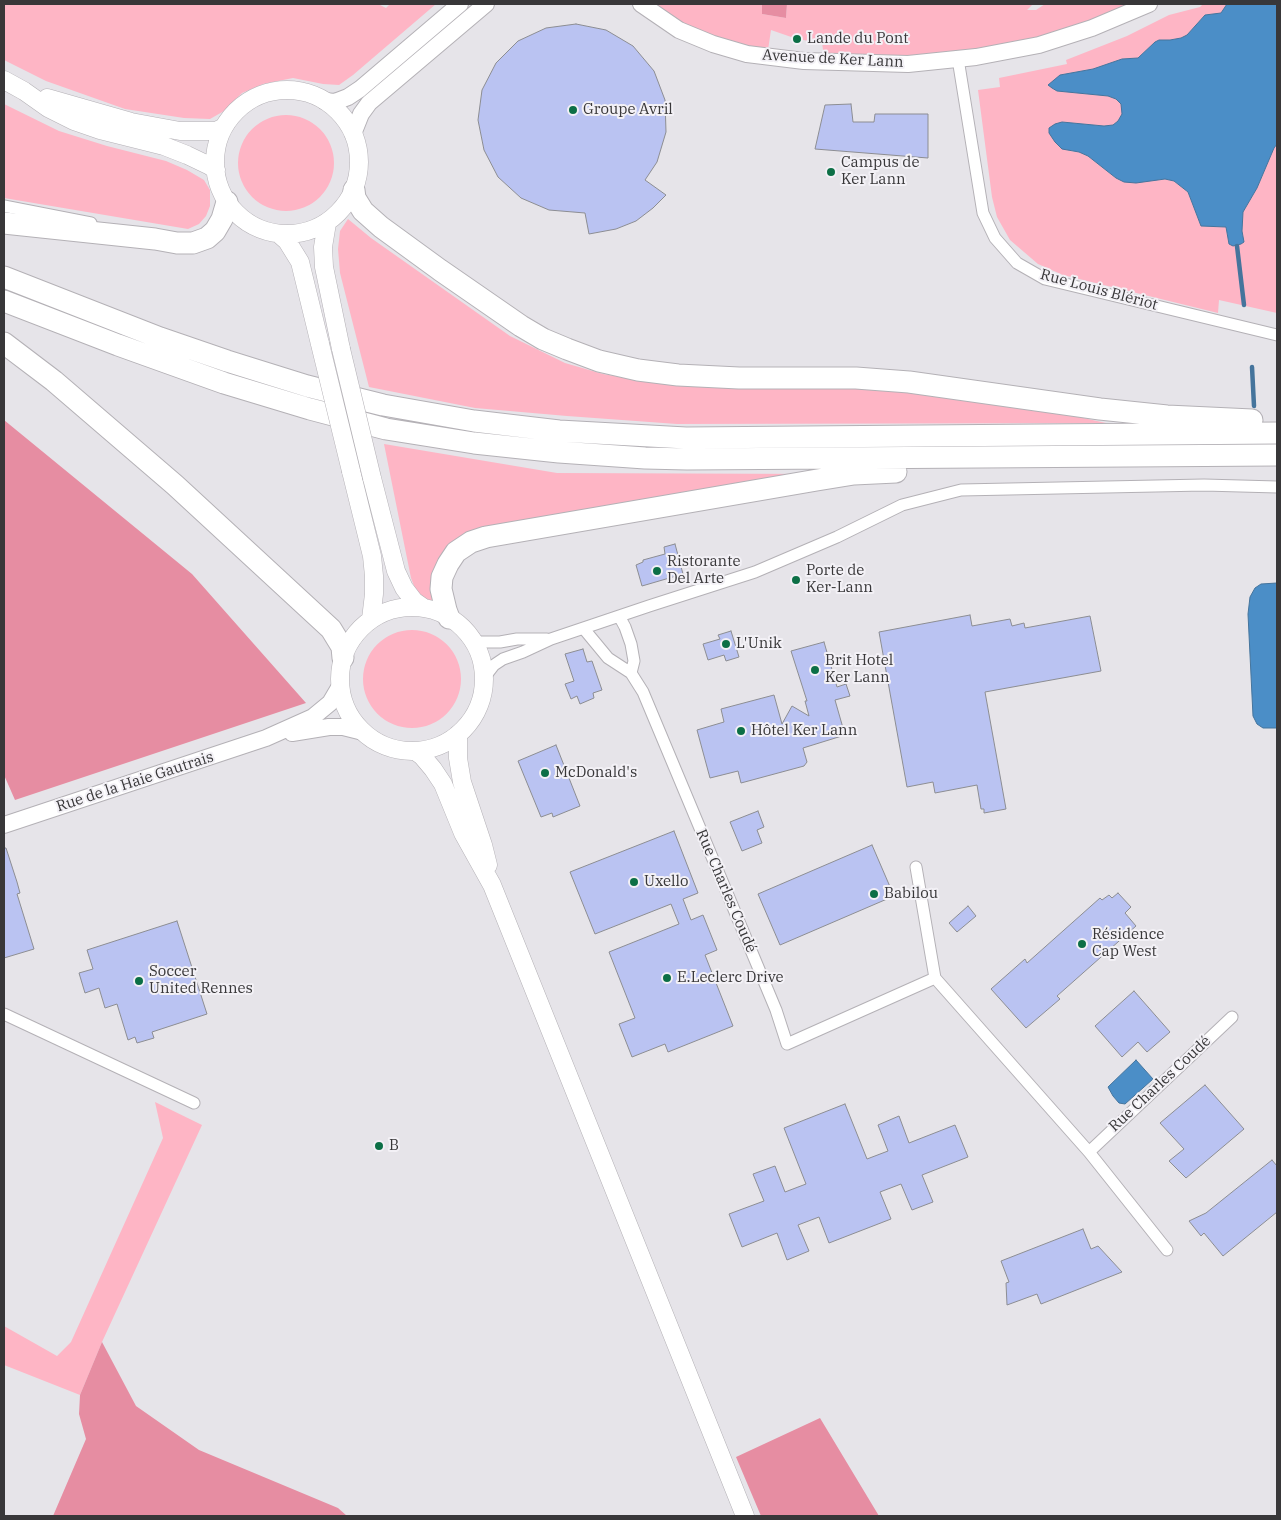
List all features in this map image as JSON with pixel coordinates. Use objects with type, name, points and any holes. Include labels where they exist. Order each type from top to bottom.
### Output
[{"type":"highway","points":[[354,190],[355,198],[363,211],[381,227],[440,270],[543,339],[598,361],[638,370],[678,375],[739,378],[847,378],[909,382],[1100,409],[1167,416],[1277,421]]},
{"type":"highway","points":[[4,222],[155,239],[177,244],[193,244],[208,238],[215,231],[222,219],[227,202]]},
{"type":"highway","points":[[4,277],[160,338],[228,362],[384,405],[474,421],[559,431],[686,438],[1277,433]]},
{"type":"highway","points":[[4,301],[224,383],[310,409],[386,428],[474,443],[559,452],[679,459],[1277,455]]},
{"type":"highway","points":[[4,343],[54,381],[175,485],[331,628],[342,647],[343,658]]},
{"type":"highway","points":[[449,618],[441,589],[442,577],[456,552],[471,542],[486,537],[854,474],[1105,469],[1277,462]]},
{"type":"main road","points":[[4,80],[48,108],[74,120],[100,130],[164,146],[216,170]]},
{"type":"main road","points":[[24,91],[131,122],[205,132],[216,132],[224,128]]},
{"type":"main road","points":[[298,91],[324,101],[346,121],[358,147],[358,176],[354,190],[342,208],[327,223],[312,230],[295,234],[278,234],[249,224],[227,202],[218,182],[216,156],[218,141],[224,128],[232,116],[243,106],[255,98],[269,93],[298,91]]},
{"type":"main road","points":[[327,223],[324,230],[324,267],[341,349],[372,478],[396,571],[404,588],[414,601],[424,608]]},
{"type":"main road","points":[[278,234],[287,241],[300,262],[372,556],[374,594],[371,619]]},
{"type":"main road","points":[[424,608],[441,613],[449,618],[471,638],[480,657],[484,678],[482,694],[472,718],[451,740],[434,748],[415,751],[404,750],[372,739],[353,720],[345,706],[340,686],[341,667],[351,640],[371,619],[396,609],[424,608]]},
{"type":"main road","points":[[458,734],[458,758],[462,782],[483,845],[492,886]]},
{"type":"main road","points":[[415,751],[433,769],[442,784],[463,833],[492,886],[745,1516]]},
{"type":"street","points":[[324,101],[335,102],[348,97],[360,89],[460,4]]},
{"type":"street","points":[[353,134],[360,114],[369,103],[486,4]]},
{"type":"street","name":"Avenue de Ker Lann","points":[[641,4],[679,30],[713,44],[747,54],[804,61],[908,64],[976,57],[1039,45],[1092,28],[1149,4]]},
{"type":"street","name":"Rue Louis Blériot","points":[[958,59],[984,213],[995,238],[1017,263],[1045,279],[1277,335]]},
{"type":"street","points":[[4,206],[121,228],[155,239]]},
{"type":"street","points":[[484,678],[494,665],[503,659],[551,639],[755,572],[837,537],[902,505],[961,490],[1204,485],[1277,487]]},
{"type":"street","points":[[619,616],[625,626],[631,644],[634,661],[631,674]]},
{"type":"street","name":"Rue Charles Coudé","points":[[584,629],[608,658],[631,674],[643,692],[776,1010],[787,1044],[935,978]]},
{"type":"street","points":[[471,638],[480,642],[551,639]]},
{"type":"street","name":"Rue de la Haie Gautrais","points":[[4,825],[266,738],[312,717],[330,702],[340,686]]},
{"type":"street","name":"Rue de la Haie Gautrais","points":[[266,738],[329,727],[343,727],[363,732]]},
{"type":"street","points":[[916,867],[935,978],[1089,1152],[1167,1250]]},
{"type":"street","points":[[4,1014],[194,1102]]},
{"type":"street","name":"Rue Charles Coudé","points":[[1089,1152],[1232,1017]]},
{"type":"shaded area","points":[[4,4],[378,4],[386,8],[390,4],[436,4],[339,85],[293,78],[263,84],[242,93],[224,111],[210,119],[184,118],[125,109],[46,81],[4,60]]},
{"type":"shaded area","points":[[653,4],[762,4],[762,14],[786,18],[787,4],[1033,4],[1027,10],[1036,10],[1045,4],[1133,4],[1108,15],[1022,43],[921,57],[824,56],[822,43],[797,39],[771,30],[768,50],[743,46],[703,33],[672,18]]},
{"type":"shaded area","points":[[762,4],[787,4],[786,18],[762,14]]},
{"type":"shaded area","points":[[1203,4],[1227,4],[1221,13],[1205,15],[1187,35],[1181,38],[1159,40],[1138,58],[1123,59],[1093,69],[1060,75],[1052,88],[1057,91],[1108,96],[1116,99],[1123,108],[1118,121],[1113,125],[1104,126],[1062,122],[1070,151],[1088,156],[1116,178],[1165,179],[1174,181],[1188,192],[1201,226],[1226,227],[1229,244],[1237,246],[1243,242],[1243,212],[1257,188],[1277,144],[1277,313],[1219,300],[1218,313],[1063,275],[1038,264],[1010,240],[997,217],[992,197],[978,90],[1000,87],[999,78],[1067,64],[1066,60],[1127,36],[1169,15],[1200,7]]},
{"type":"shaded area","points":[[4,104],[59,131],[166,161],[187,170],[204,180],[210,190],[210,206],[206,216],[199,224],[188,229],[4,198]]},
{"type":"shaded area","points":[[286,115],[304,118],[320,129],[331,145],[334,163],[331,181],[320,197],[304,208],[286,211],[268,208],[252,197],[241,181],[238,163],[241,145],[252,129],[268,118]]},
{"type":"shaded area","points":[[348,219],[371,238],[510,336],[565,363],[603,374],[654,383],[709,387],[888,389],[1056,412],[1106,423],[677,424],[475,408],[369,387],[340,273],[338,249],[340,231]]},
{"type":"shaded area","points":[[4,420],[192,574],[306,703],[15,800],[4,775]]},
{"type":"shaded area","points":[[384,444],[557,473],[821,474],[470,534],[436,607],[416,591],[411,578]]},
{"type":"shaded area","points":[[412,630],[431,634],[446,645],[457,660],[461,679],[457,698],[446,713],[431,724],[412,728],[393,724],[378,713],[367,698],[363,679],[367,660],[378,645],[393,634]]},
{"type":"shaded area","points":[[155,1102],[202,1125],[102,1342],[80,1395],[4,1365],[4,1326],[57,1356],[71,1342],[163,1138]]},
{"type":"shaded area","points":[[102,1342],[136,1406],[199,1450],[338,1508],[347,1516],[53,1516],[86,1439],[79,1414],[80,1395]]},
{"type":"shaded area","points":[[820,1418],[879,1516],[761,1516],[736,1457]]},
{"type":"water","points":[[1227,4],[1277,4],[1277,144],[1257,188],[1243,212],[1242,231],[1244,242],[1233,246],[1229,244],[1226,227],[1201,226],[1188,192],[1174,181],[1165,179],[1136,183],[1124,182],[1088,156],[1079,152],[1062,149],[1049,133],[1049,128],[1062,122],[1104,126],[1113,125],[1122,114],[1121,104],[1116,99],[1108,96],[1057,91],[1048,85],[1060,75],[1093,69],[1122,59],[1138,58],[1159,40],[1170,40],[1187,35],[1205,15],[1221,13]]},
{"type":"water","points":[[1277,583],[1277,728],[1263,728],[1257,724],[1253,716],[1248,614],[1250,597],[1255,588],[1261,584]]},
{"type":"water","points":[[1136,1060],[1153,1079],[1125,1104],[1119,1103],[1108,1087]]},
{"type":"building","name":"Groupe Avril","points":[[576,24],[606,30],[633,46],[654,71],[665,100],[666,132],[657,162],[645,180],[666,195],[636,221],[616,229],[589,234],[585,213],[549,210],[521,198],[498,177],[484,150],[478,120],[482,90],[496,63],[518,41],[546,28]]},
{"type":"building","points":[[851,104],[853,122],[874,122],[875,114],[928,114],[928,158],[815,149],[825,105]]},
{"type":"building","points":[[675,544],[683,574],[642,586],[636,565],[643,562],[643,560],[665,554],[664,547]]},
{"type":"building","points":[[970,615],[972,626],[1010,619],[1012,626],[1024,623],[1025,628],[1090,616],[1101,671],[985,692],[1006,809],[984,813],[984,809],[981,809],[977,785],[935,793],[933,782],[907,787],[879,632]]},
{"type":"building","points":[[731,631],[739,657],[726,661],[724,655],[708,660],[703,644],[720,639],[718,635]]},
{"type":"building","points":[[824,642],[837,687],[846,684],[850,696],[835,700],[845,735],[803,748],[807,762],[804,766],[741,783],[738,771],[710,778],[697,730],[724,722],[721,709],[774,695],[782,724],[792,706],[809,716],[805,701],[807,701],[791,651]]},
{"type":"building","points":[[583,649],[587,662],[592,661],[602,690],[593,693],[594,698],[580,704],[577,696],[571,699],[565,684],[574,681],[565,654]]},
{"type":"building","name":"McDonald's","points":[[556,745],[580,806],[553,817],[552,813],[541,817],[518,761]]},
{"type":"building","points":[[758,811],[764,827],[757,830],[762,843],[742,851],[730,822]]},
{"type":"building","points":[[674,831],[698,893],[683,899],[691,920],[703,915],[717,950],[705,955],[733,1026],[668,1052],[665,1044],[632,1057],[619,1024],[635,1018],[609,952],[679,924],[671,904],[595,934],[570,872]]},
{"type":"building","points":[[872,845],[894,896],[780,945],[758,894]]},
{"type":"building","points":[[4,848],[6,848],[17,882],[20,893],[17,894],[34,949],[4,958]]},
{"type":"building","name":"Résidence Cap West","points":[[1118,893],[1131,907],[1125,913],[1136,926],[1057,996],[1060,999],[1026,1028],[991,989],[1025,959],[1027,963],[1100,898],[1102,900],[1109,895],[1112,898]]},
{"type":"building","points":[[968,906],[976,916],[957,932],[949,923]]},
{"type":"building","name":"Soccer United Rennes","points":[[177,921],[207,1014],[152,1032],[154,1038],[137,1043],[135,1037],[128,1040],[117,1004],[105,1008],[99,988],[85,993],[79,973],[93,969],[87,950]]},
{"type":"building","points":[[1134,991],[1170,1032],[1147,1052],[1138,1042],[1122,1057],[1095,1026]]},
{"type":"building","points":[[1205,1085],[1244,1129],[1186,1178],[1169,1161],[1184,1149],[1160,1123]]},
{"type":"building","points":[[845,1104],[867,1159],[888,1151],[878,1125],[899,1116],[909,1143],[955,1125],[968,1157],[922,1175],[933,1202],[912,1210],[901,1184],[880,1192],[891,1219],[829,1243],[819,1217],[798,1225],[809,1251],[787,1260],[777,1233],[742,1247],[729,1214],[764,1201],[753,1174],[775,1166],[785,1192],[806,1184],[784,1128]]},
{"type":"building","points":[[1272,1160],[1277,1166],[1277,1212],[1223,1256],[1204,1233],[1201,1236],[1189,1221],[1206,1213]]},
{"type":"building","points":[[1083,1229],[1091,1249],[1098,1246],[1122,1272],[1041,1304],[1037,1294],[1007,1305],[1006,1283],[1009,1282],[1001,1261]]},
{"type":"waterway","points":[[1237,246],[1244,305]]},
{"type":"waterway","points":[[1252,367],[1254,406]]},
{"type":"place","name":"Lande du Pont","points":[[797,39]]},
{"type":"place","name":"Groupe Avril","points":[[573,110]]},
{"type":"place","name":"Campus de Ker Lann","points":[[831,172]]},
{"type":"place","name":"Ristorante Del Arte","points":[[657,571]]},
{"type":"place","name":"Porte de Ker-Lann","points":[[796,580]]},
{"type":"place","name":"L'Unik","points":[[726,644]]},
{"type":"place","name":"Brit Hotel Ker Lann","points":[[815,670]]},
{"type":"place","name":"Hôtel Ker Lann","points":[[741,731]]},
{"type":"place","name":"McDonald's","points":[[545,773]]},
{"type":"place","name":"Uxello","points":[[634,882]]},
{"type":"place","name":"Babilou","points":[[874,894]]},
{"type":"place","name":"Résidence Cap West","points":[[1082,944]]},
{"type":"place","name":"E.Leclerc Drive","points":[[667,978]]},
{"type":"place","name":"Soccer United Rennes","points":[[139,981]]},
{"type":"place","name":"B","points":[[379,1146]]}]
